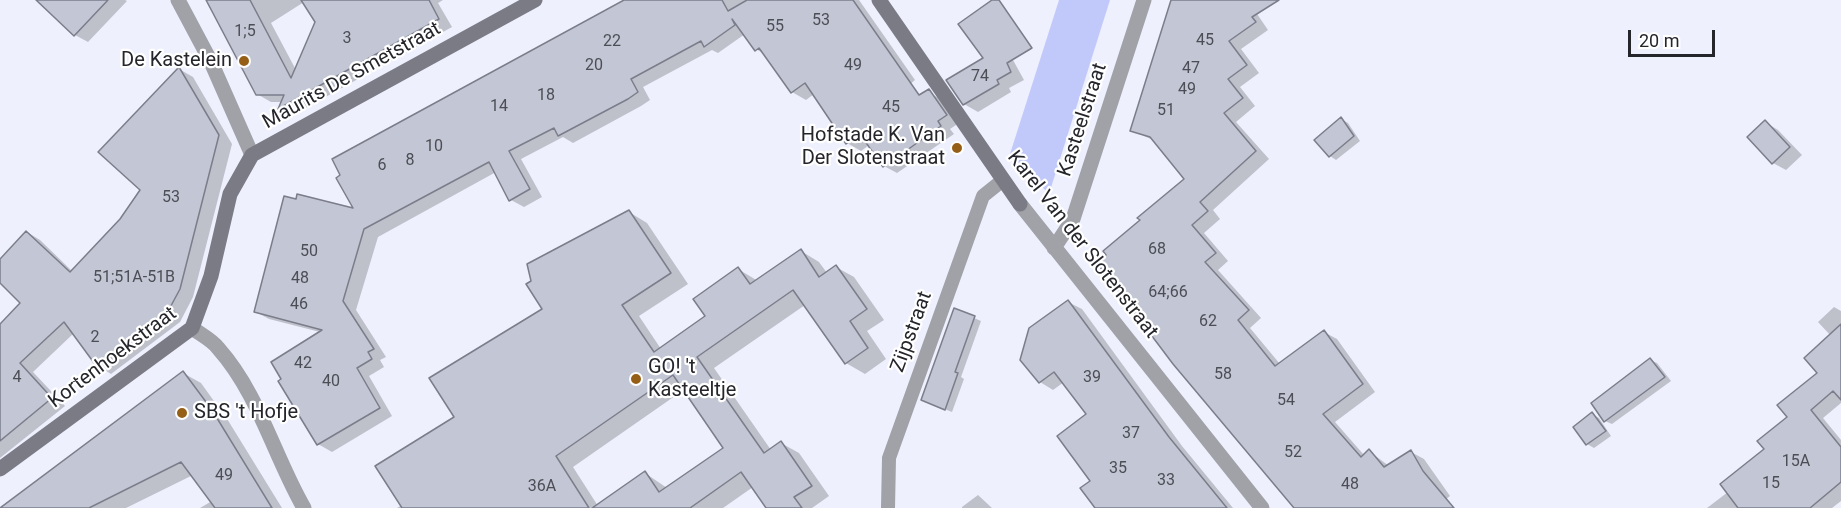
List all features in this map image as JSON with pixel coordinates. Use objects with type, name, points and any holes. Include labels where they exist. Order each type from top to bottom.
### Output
[{"type":"street","points":[[178,0],[211,62],[252,155]]},
{"type":"street","name":"Maurits De Smetstraat","points":[[252,155],[535,0]]},
{"type":"street","name":"Karel Van der Slotenstraat","points":[[879,0],[1020,204],[1262,508]]},
{"type":"street","name":"Kasteelstraat","points":[[1054,249],[1073,219],[1144,0]]},
{"type":"street","name":"Kortenhoekstraat","points":[[0,470],[192,328],[211,276],[230,194],[252,155]]},
{"type":"street","points":[[192,328],[217,346],[237,374],[267,426],[283,471],[304,508]]},
{"type":"lane","name":"Zijpstraat","points":[[888,508],[889,458],[983,196],[1003,180]]},
{"type":"shaded area","points":[[1059,0],[1110,0],[1049,194],[1010,154]]},
{"type":"building","points":[[36,0],[108,0],[74,36]]},
{"type":"building","points":[[206,0],[250,0],[291,78],[315,22],[301,0],[429,0],[439,19],[278,109],[284,95],[256,95]]},
{"type":"building","points":[[624,0],[722,0],[728,11],[747,0],[853,0],[919,95],[929,89],[947,115],[938,121],[941,126],[883,167],[860,134],[846,144],[805,83],[791,93],[759,48],[755,51],[732,19],[735,25],[704,47],[701,41],[631,79],[638,92],[628,99],[558,136],[554,128],[509,151],[530,189],[509,201],[489,162],[364,229],[343,301],[374,349],[368,352],[372,359],[357,368],[380,408],[317,445],[278,381],[281,379],[271,362],[322,330],[254,312],[284,196],[296,199],[297,194],[353,208],[336,178],[340,175],[332,159]]},
{"type":"building","points":[[992,0],[999,0],[1032,48],[1007,63],[1011,72],[997,80],[999,84],[963,105],[946,80],[983,58],[958,24]]},
{"type":"building","points":[[1171,0],[1279,0],[1252,17],[1256,22],[1229,41],[1247,65],[1228,79],[1243,98],[1224,113],[1256,151],[1200,202],[1208,211],[1192,225],[1216,253],[1205,262],[1249,310],[1238,320],[1275,366],[1324,330],[1363,384],[1323,414],[1361,457],[1369,449],[1384,467],[1411,450],[1423,471],[1454,508],[1294,508],[1173,364],[1097,263],[1106,255],[1103,251],[1140,220],[1137,218],[1184,179],[1150,137],[1130,131]]},
{"type":"building","points":[[179,67],[219,135],[180,289],[166,315],[97,367],[64,322],[20,363],[52,398],[0,441],[0,324],[20,303],[0,283],[0,259],[26,231],[70,272],[120,219],[140,190],[98,152]]},
{"type":"building","points":[[1341,117],[1354,136],[1329,157],[1314,140]]},
{"type":"building","points":[[1765,120],[1790,147],[1772,164],[1747,137]]},
{"type":"building","points":[[629,210],[671,273],[622,305],[654,352],[705,316],[693,299],[738,267],[750,284],[801,249],[819,277],[836,265],[867,309],[850,321],[868,348],[845,364],[793,290],[697,357],[764,453],[781,441],[812,486],[794,497],[802,508],[766,508],[741,472],[690,508],[592,508],[645,471],[659,492],[723,448],[673,375],[556,456],[589,508],[402,508],[375,466],[454,417],[429,378],[542,309],[526,284],[531,281],[527,264]]},
{"type":"building","points":[[1068,300],[1169,437],[1227,508],[1095,508],[1080,488],[1090,481],[1057,436],[1086,414],[1054,372],[1039,383],[1020,360],[1029,328]]},
{"type":"building","points":[[954,308],[975,316],[955,372],[958,373],[945,410],[921,400]]},
{"type":"building","points":[[1841,324],[1841,400],[1833,391],[1811,410],[1841,447],[1841,482],[1810,508],[1738,508],[1720,484],[1764,449],[1757,441],[1787,417],[1777,405],[1817,373],[1804,358]]},
{"type":"building","points":[[1650,358],[1665,377],[1604,422],[1591,403]]},
{"type":"building","points":[[183,371],[212,410],[272,508],[215,508],[181,462],[89,508],[0,508]]},
{"type":"building","points":[[1592,412],[1606,431],[1586,445],[1573,427]]},
{"type":"place","name":"De Kastelein","points":[[244,61]]},
{"type":"place","name":"Hofstade K. Van Der Slotenstraat","points":[[957,148]]},
{"type":"place","name":"GO! 't Kasteeltje","points":[[636,379]]},
{"type":"place","name":"SBS 't Hofje","points":[[182,413]]}]
